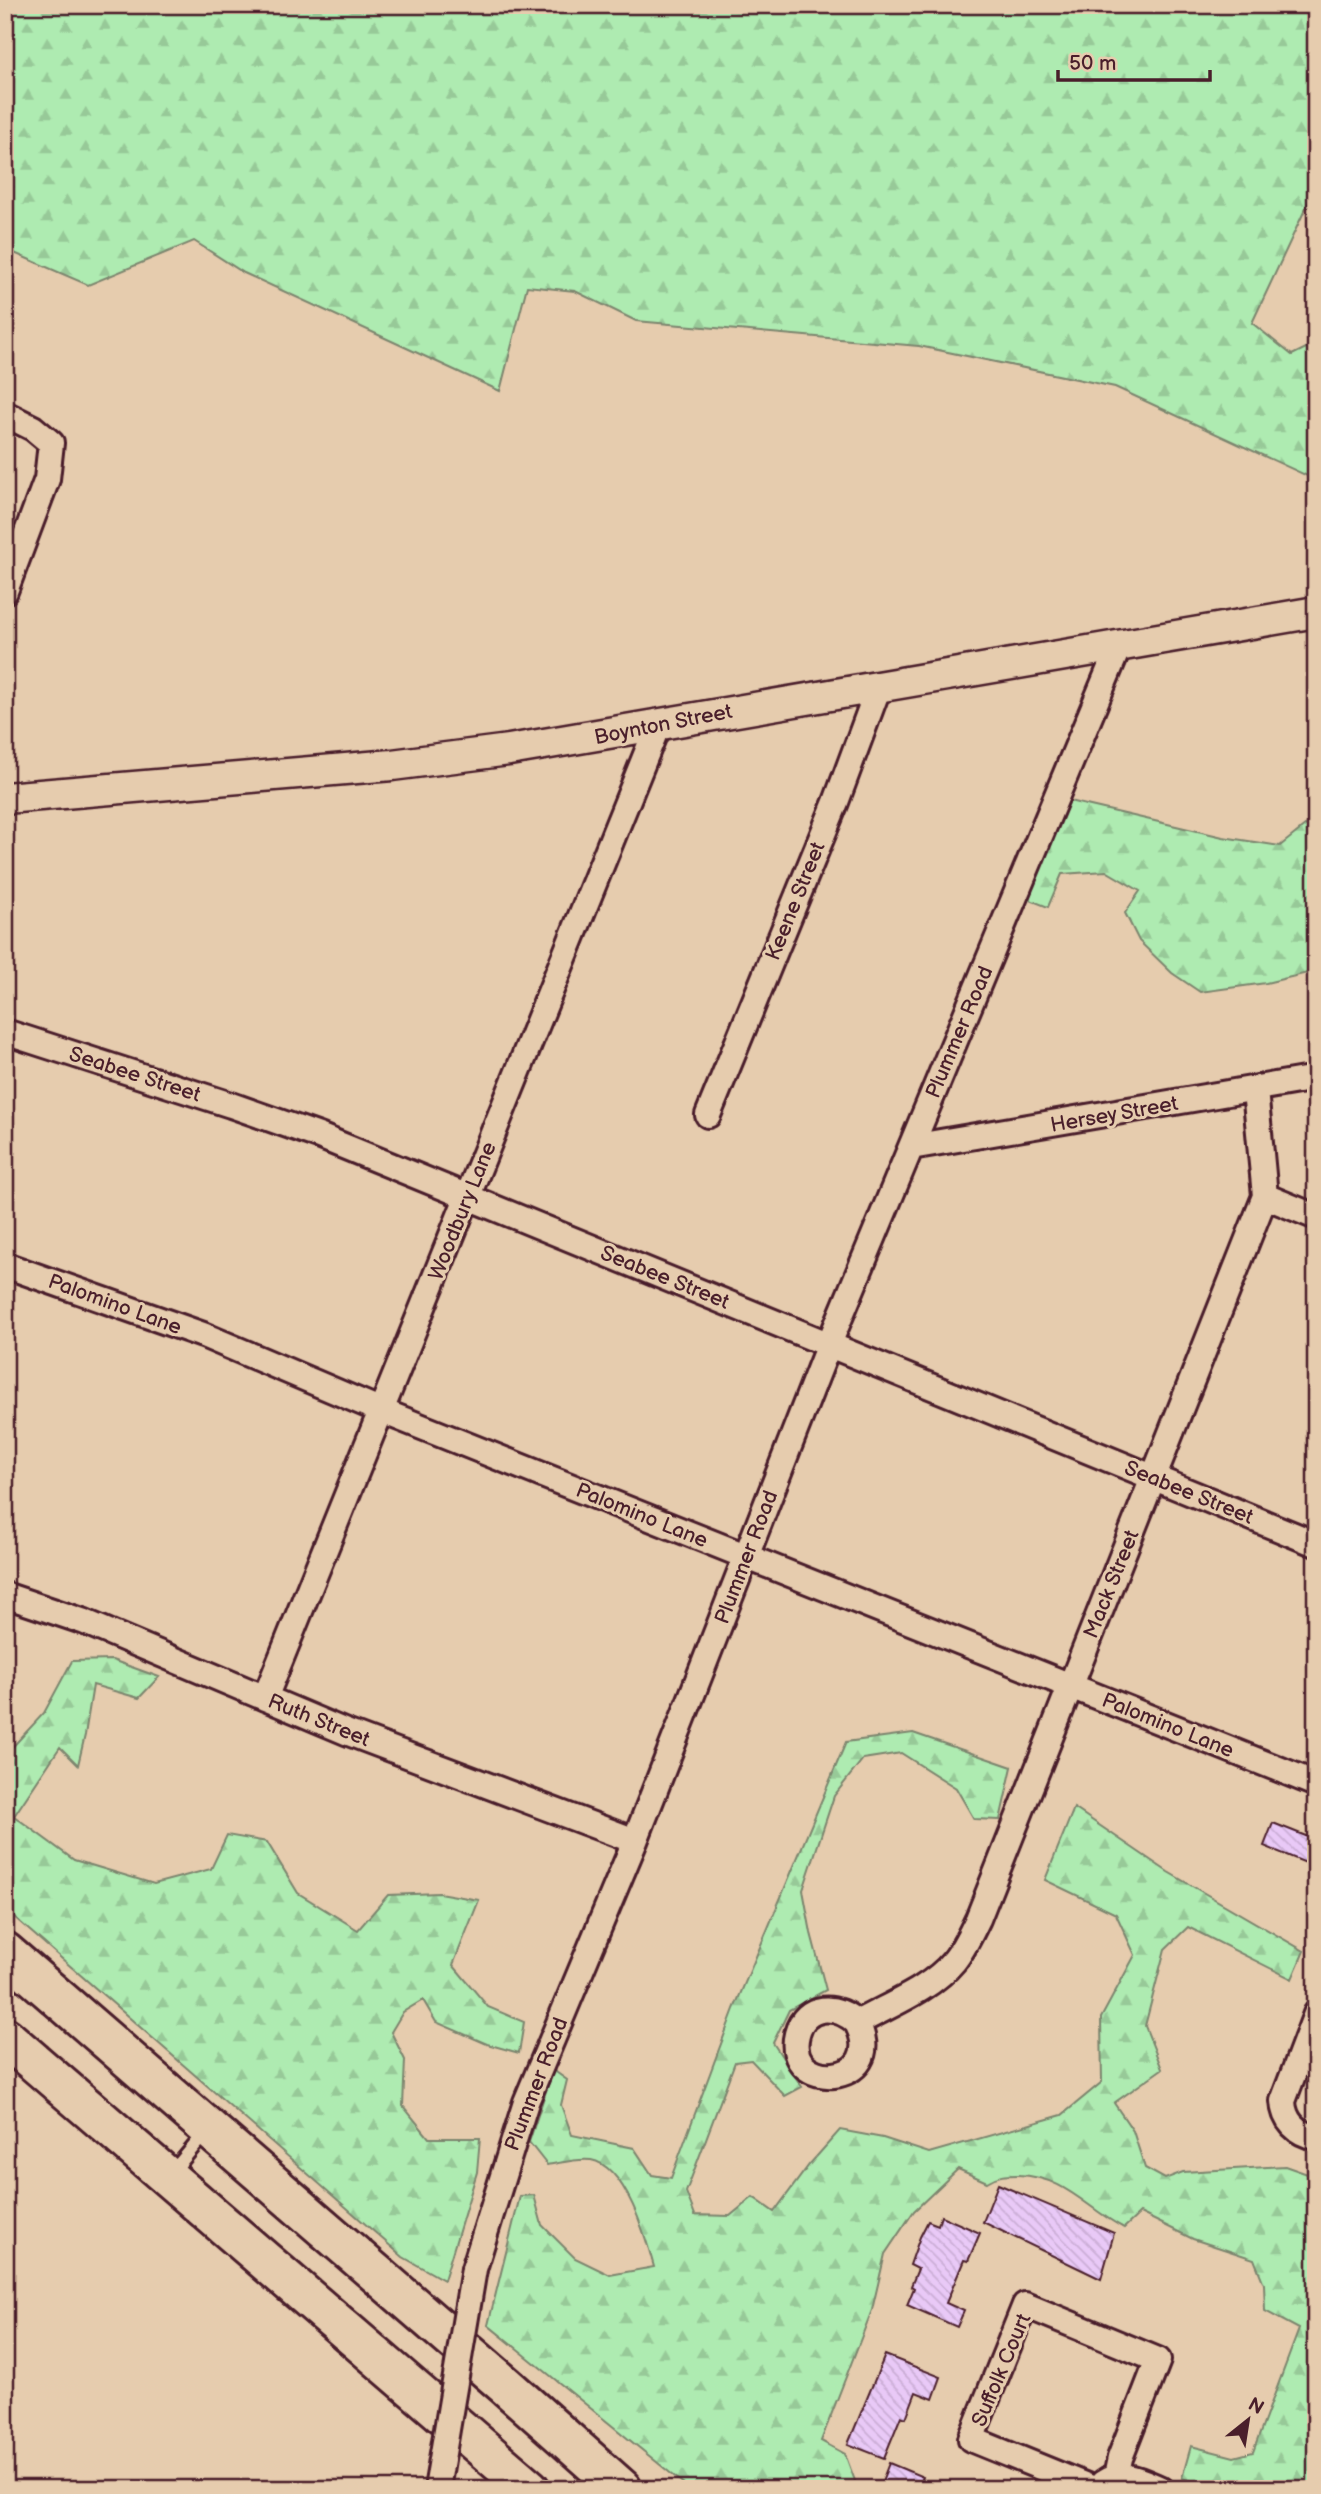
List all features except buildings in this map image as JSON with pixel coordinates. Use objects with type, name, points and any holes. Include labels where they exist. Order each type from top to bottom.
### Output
[{"type":"highway","points":[[5,1952],[622,2489]]},
{"type":"highway","points":[[5,2037],[530,2489]]},
{"type":"street","points":[[5,414],[33,428],[51,443],[47,479],[5,591]]},
{"type":"street","name":"Boynton Street","points":[[5,798],[405,763],[522,749],[1316,612]]},
{"type":"street","name":"Plummer Road","points":[[437,2489],[474,2269],[526,2102],[635,1841],[829,1344],[1119,646]]},
{"type":"street","name":"Keene Street","points":[[708,1115],[836,802],[879,686]]},
{"type":"street","name":"Woodbury Lane","points":[[265,1698],[658,725]]},
{"type":"street","name":"Seabee Street","points":[[5,1032],[319,1136],[1316,1544]]},
{"type":"street","name":"Hersey Street","points":[[911,1147],[1316,1078]]},
{"type":"street","name":"Mack Street","points":[[858,2023],[937,1978],[967,1942],[1265,1196],[1255,1090]]},
{"type":"street","points":[[1265,1196],[1316,1217]]},
{"type":"street","name":"Palomino Lane","points":[[5,1265],[203,1335],[382,1411],[1316,1784]]},
{"type":"street","name":"Ruth Street","points":[[5,1595],[85,1622],[346,1732],[635,1841]]},
{"type":"street","points":[[1316,2014],[1307,2061],[1284,2094],[1284,2108],[1294,2127],[1316,2137]]},
{"type":"street","name":"Suffolk Court","points":[[1025,2305],[1158,2360],[1120,2458],[1103,2485],[971,2439],[1025,2305]]},
{"type":"street","points":[[1103,2485],[1130,2477],[1161,2489]]},
{"type":"lane","points":[[168,2178],[209,2128]]},
{"type":"green space","points":[[5,5],[1316,5],[1316,186],[1252,323],[1292,355],[1316,343],[1316,480],[1115,387],[919,346],[636,321],[575,291],[527,286],[500,391],[244,273],[194,241],[88,285],[5,249]]},
{"type":"green space","points":[[1069,801],[1223,837],[1280,846],[1316,817],[1316,971],[1266,983],[1200,992],[1172,973],[1139,941],[1125,913],[1140,891],[1106,871],[1062,874],[1048,907],[1025,898]]},
{"type":"green space","points":[[112,1660],[159,1677],[139,1698],[93,1685],[78,1765],[60,1747],[14,1816],[74,1860],[154,1884],[211,1869],[227,1835],[267,1842],[298,1893],[358,1930],[388,1895],[439,1893],[479,1900],[453,1965],[488,2007],[524,2022],[519,2053],[487,2044],[436,2022],[423,2000],[403,2012],[391,2032],[405,2060],[403,2106],[429,2138],[480,2138],[477,2172],[444,2280],[403,2257],[5,1909],[5,1755],[44,1713],[72,1661]]},
{"type":"green space","points":[[913,1733],[1012,1767],[1000,1820],[974,1819],[956,1788],[901,1753],[863,1759],[834,1796],[803,1890],[826,1990],[789,2010],[773,2043],[802,2087],[785,2096],[751,2060],[735,2062],[686,2192],[695,2215],[730,2216],[753,2197],[774,2212],[809,2165],[840,2130],[883,2138],[929,2153],[1062,2115],[1102,2082],[1101,2018],[1135,1955],[1116,1914],[1045,1880],[1074,1808],[1168,1872],[1304,1951],[1292,1979],[1188,1927],[1165,1949],[1145,2026],[1162,2069],[1114,2103],[1133,2131],[1145,2168],[1165,2179],[1183,2172],[1285,2166],[1316,2177],[1316,2489],[1217,2489],[1182,2478],[1191,2446],[1234,2457],[1253,2452],[1299,2329],[1265,2311],[1264,2284],[1254,2259],[1193,2239],[1140,2213],[1124,2228],[1062,2187],[1034,2177],[1005,2175],[987,2182],[958,2169],[914,2211],[885,2254],[872,2310],[821,2441],[845,2454],[858,2489],[690,2489],[488,2325],[520,2196],[534,2195],[542,2225],[575,2258],[610,2275],[654,2267],[633,2205],[614,2175],[603,2165],[591,2160],[547,2165],[529,2142],[553,2070],[567,2080],[561,2105],[572,2135],[634,2148],[652,2175],[671,2178],[734,2009],[846,1742]]}]
